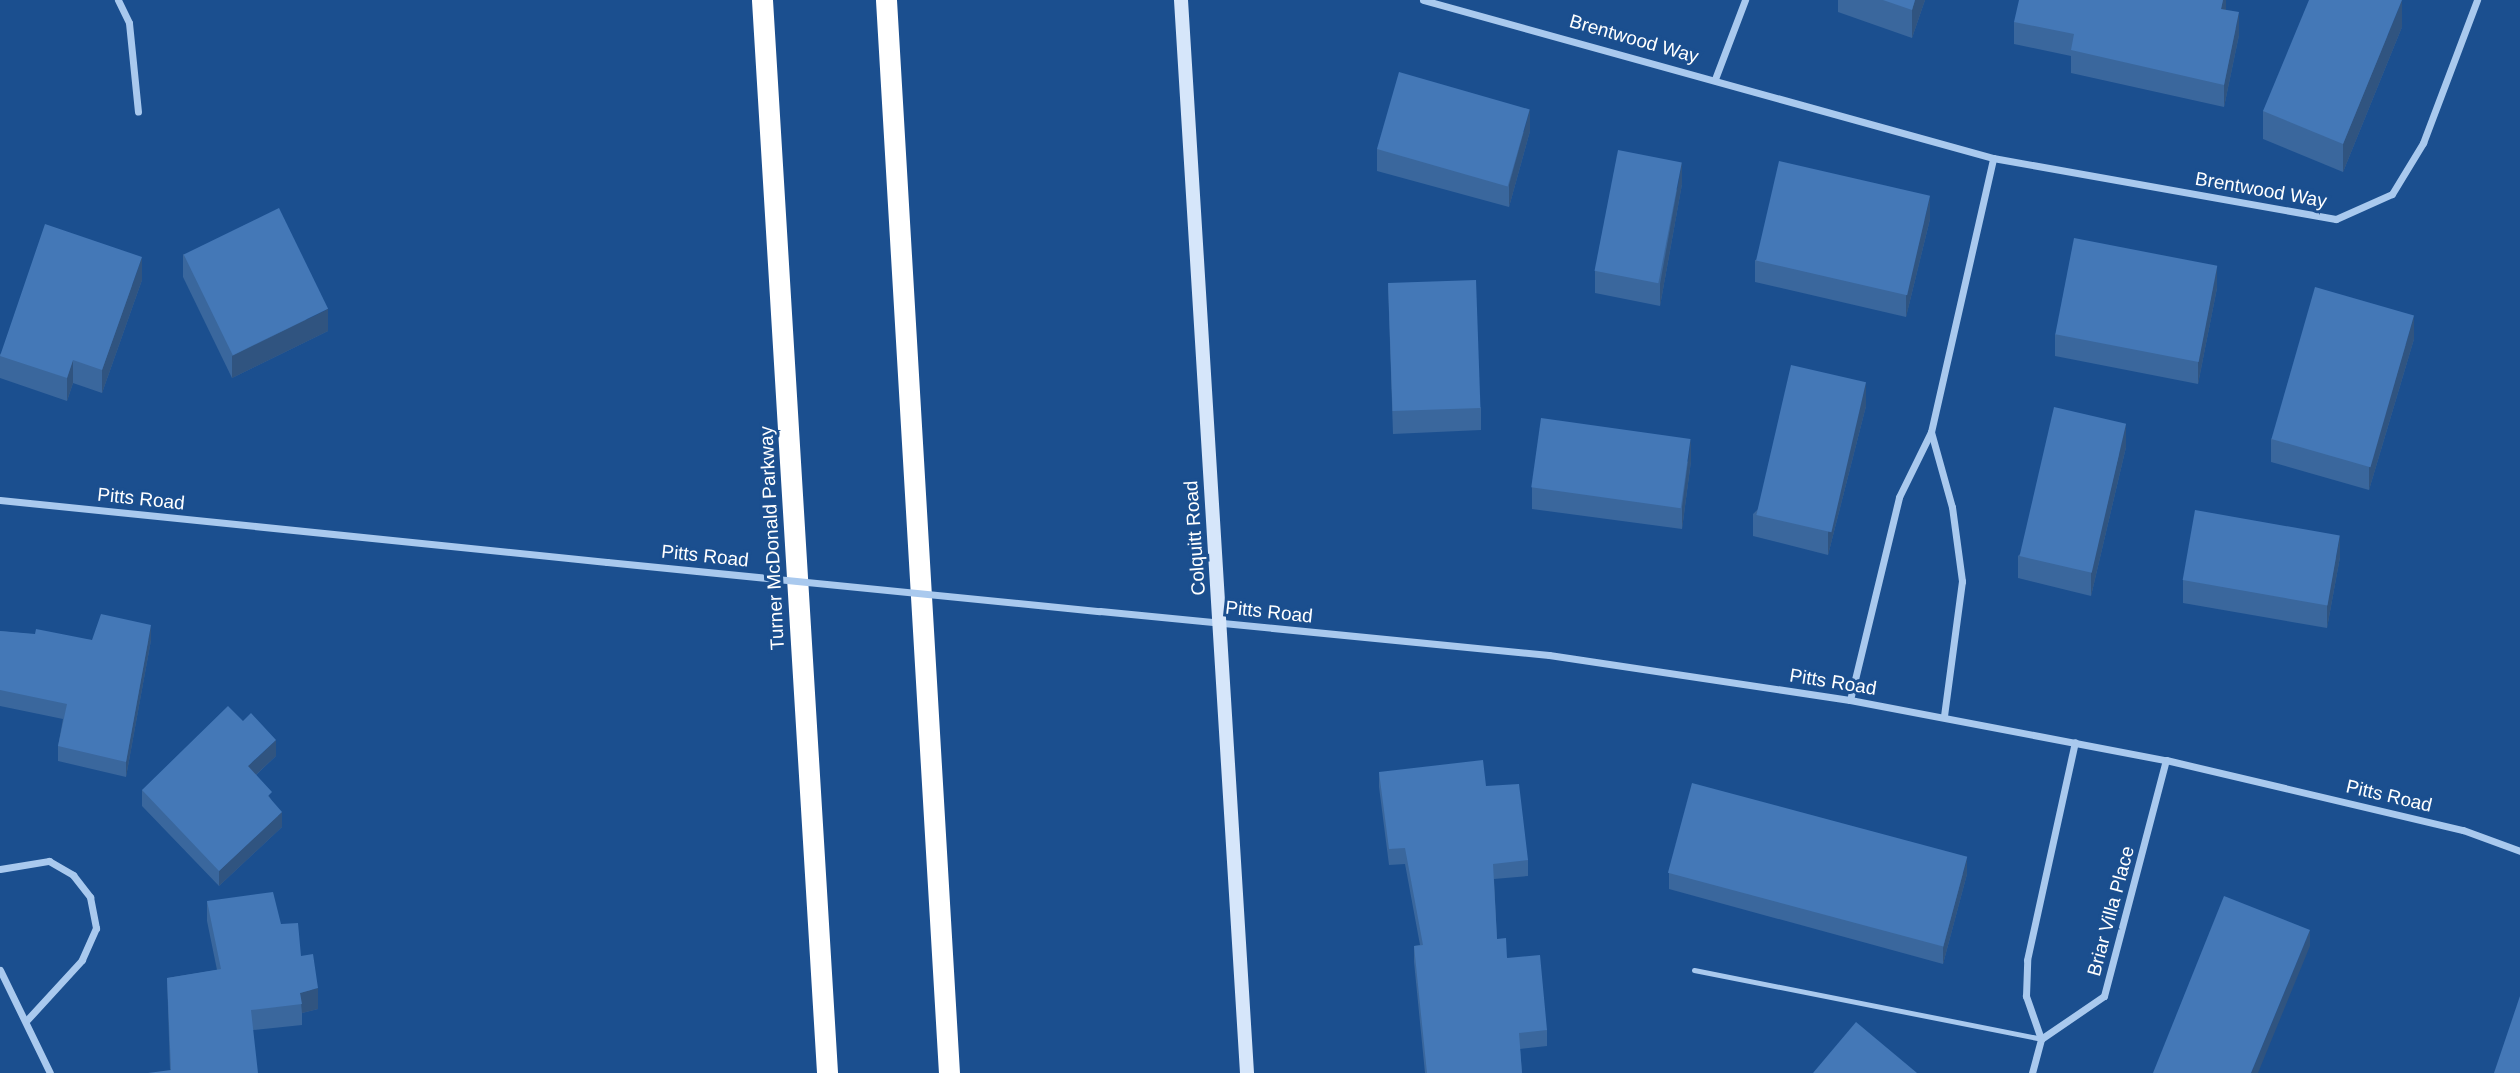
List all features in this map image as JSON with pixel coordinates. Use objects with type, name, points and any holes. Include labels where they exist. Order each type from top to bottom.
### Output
[{"type":"highway","name":"Turner McDonald Parkway","points":[[762,0],[827,1073]]},
{"type":"highway","points":[[886,0],[948,1073]]},
{"type":"street","points":[[118,0],[129,23],[138,112]]},
{"type":"street","name":"Colquitt Road","points":[[1181,0],[1247,1073]]},
{"type":"street","name":"Brentwood Way","points":[[1423,0],[1993,158],[2336,219],[2392,194],[2423,144],[2477,0]]},
{"type":"street","name":"Brentwood Way","points":[[1715,79],[1745,0]]},
{"type":"street","points":[[1850,700],[1899,497],[1931,432],[1993,158]]},
{"type":"street","points":[[1931,432],[1952,507],[1962,581],[1944,716]]},
{"type":"street","name":"Pitts Road","points":[[0,500],[1549,655],[1850,700],[2166,760],[2463,830],[2520,850]]},
{"type":"street","points":[[2032,1073],[2041,1039],[2025,996],[2027,960],[2075,742]]},
{"type":"street","name":"Briar Villa Place","points":[[2041,1039],[2104,996],[2166,760]]},
{"type":"street","points":[[0,869],[49,861],[73,875],[90,897],[94,918],[82,960],[27,1020]]},
{"type":"street","points":[[0,971],[27,1020],[50,1073]]},
{"type":"lane","points":[[1694,970],[2041,1039]]},
{"type":"building","points":[[1883,0],[1915,0],[1912,10]]},
{"type":"building","points":[[2019,0],[2223,0],[2221,9],[2239,12],[2224,85],[2071,50],[2074,34],[2014,22]]},
{"type":"building","points":[[2309,0],[2402,0],[2343,144],[2263,111]]},
{"type":"building","points":[[1399,72],[1530,109],[1508,186],[1377,149]]},
{"type":"building","points":[[1618,150],[1682,162],[1658,283],[1595,271]]},
{"type":"building","points":[[1779,161],[1930,196],[1907,295],[1756,260]]},
{"type":"building","points":[[279,208],[328,309],[233,355],[184,254]]},
{"type":"building","points":[[45,224],[142,257],[102,370],[73,360],[67,378],[0,356]]},
{"type":"building","points":[[2074,238],[2217,266],[2199,362],[2055,334]]},
{"type":"building","points":[[1476,280],[1480,408],[1393,411],[1388,283]]},
{"type":"building","points":[[2315,287],[2414,315],[2370,467],[2271,439]]},
{"type":"building","points":[[1791,365],[1866,382],[1831,532],[1756,515]]},
{"type":"building","points":[[2054,407],[2126,424],[2092,573],[2020,556]]},
{"type":"building","points":[[1541,418],[1691,439],[1681,508],[1531,487]]},
{"type":"building","points":[[2195,510],[2340,536],[2327,605],[2183,580]]},
{"type":"building","points":[[101,614],[151,625],[126,762],[58,746],[67,704],[0,690],[0,631],[35,634],[36,629],[92,640]]},
{"type":"building","points":[[228,706],[243,721],[251,713],[276,740],[248,766],[272,792],[268,796],[282,812],[219,871],[142,790]]},
{"type":"building","points":[[1483,760],[1486,786],[1519,784],[1528,860],[1493,864],[1497,939],[1506,938],[1507,958],[1540,955],[1547,1030],[1519,1033],[1522,1073],[1427,1073],[1414,946],[1423,945],[1405,848],[1389,849],[1379,772]]},
{"type":"building","points":[[1692,783],[1967,857],[1943,947],[1668,873]]},
{"type":"building","points":[[273,892],[281,924],[298,923],[301,956],[313,954],[318,988],[300,993],[302,1004],[251,1010],[258,1073],[148,1073],[171,1070],[167,978],[221,969],[207,901]]},
{"type":"building","points":[[2224,896],[2310,930],[2251,1073],[2153,1073]]},
{"type":"building","points":[[2520,996],[2520,1073],[2494,1073]]},
{"type":"building","points":[[1856,1022],[1917,1073],[1813,1073]]}]
